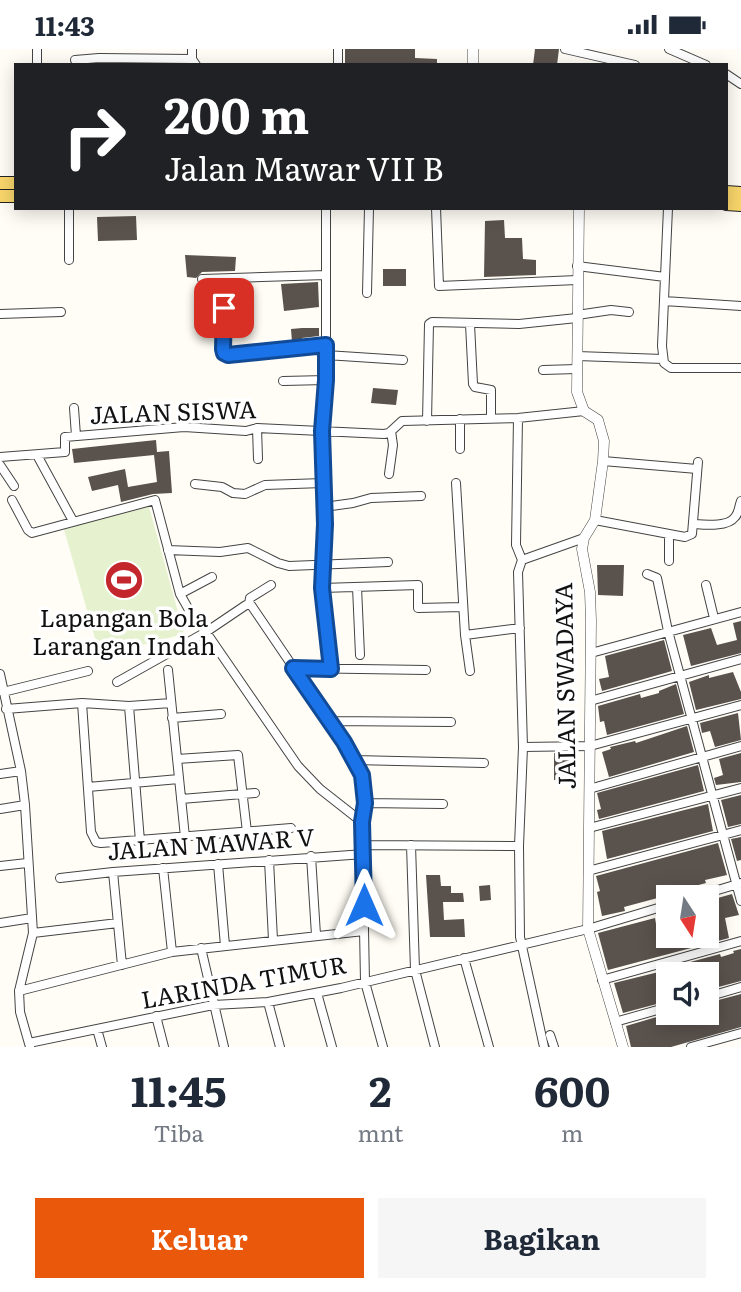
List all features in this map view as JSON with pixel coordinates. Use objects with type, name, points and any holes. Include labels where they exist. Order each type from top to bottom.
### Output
[{"type":"street","points":[[75,60],[99,58],[194,62],[192,49]]},
{"type":"street","points":[[565,49],[626,63]]},
{"type":"street","points":[[669,49],[701,63]]},
{"type":"street","points":[[326,210],[322,588],[331,669]]},
{"type":"street","points":[[367,293],[369,210]]},
{"type":"street","points":[[436,210],[439,286],[577,280]]},
{"type":"street","points":[[522,559],[584,538],[595,520],[603,461],[602,430],[598,420],[584,411],[577,392],[579,210]]},
{"type":"street","points":[[668,210],[663,359],[671,368],[741,368]]},
{"type":"street","points":[[69,211],[69,260]]},
{"type":"street","points":[[577,266],[665,277]]},
{"type":"street","points":[[202,279],[326,275]]},
{"type":"street","points":[[220,279],[224,308],[224,353],[233,355],[326,345]]},
{"type":"street","points":[[664,301],[741,306]]},
{"type":"street","points":[[427,421],[429,324],[432,322],[519,324],[611,310],[629,312]]},
{"type":"street","points":[[0,314],[61,312]]},
{"type":"street","points":[[470,324],[472,384],[491,390],[491,418]]},
{"type":"street","points":[[326,355],[403,360]]},
{"type":"street","points":[[577,356],[663,359]]},
{"type":"street","points":[[543,370],[577,369]]},
{"type":"street","points":[[283,381],[326,380]]},
{"type":"street","points":[[74,408],[76,436]]},
{"type":"street","name":"JALAN SISWA","points":[[0,457],[65,452],[65,437],[184,427],[384,434],[402,421],[518,418],[584,411]]},
{"type":"street","points":[[518,418],[516,545],[522,559],[519,572],[523,747],[519,846],[521,944],[544,1047]]},
{"type":"street","points":[[460,419],[460,449]]},
{"type":"street","points":[[257,428],[258,459]]},
{"type":"street","points":[[389,474],[393,445],[391,431]]},
{"type":"street","points":[[37,455],[73,521]]},
{"type":"street","points":[[595,520],[670,534],[689,536],[694,532],[697,466],[603,461]]},
{"type":"street","points":[[0,465],[13,486]]},
{"type":"street","points":[[195,484],[222,487],[233,493],[246,494],[265,485],[323,483]]},
{"type":"street","points":[[456,483],[465,635],[470,671]]},
{"type":"street","points":[[324,507],[371,498],[421,496]]},
{"type":"street","points":[[12,500],[30,533],[155,500],[180,594],[192,617],[206,632],[298,766],[320,789],[362,822]]},
{"type":"street","points":[[695,524],[733,521],[741,501]]},
{"type":"street","points":[[669,561],[670,534]]},
{"type":"street","name":"JALAN SWADAYA","points":[[584,538],[583,563],[590,592],[591,653],[588,929],[623,1047]]},
{"type":"street","points":[[168,550],[220,552],[248,548],[289,566],[388,562]]},
{"type":"street","points":[[647,574],[657,578],[668,631],[739,883],[741,901]]},
{"type":"street","points":[[180,594],[212,577]]},
{"type":"street","points":[[271,585],[250,597],[249,604],[330,721],[362,775],[365,803],[362,822],[365,982],[383,1047]]},
{"type":"street","points":[[322,588],[418,585],[418,608],[463,607]]},
{"type":"street","points":[[706,585],[714,618]]},
{"type":"street","points":[[357,587],[360,655]]},
{"type":"street","points":[[117,682],[206,632],[249,604]]},
{"type":"street","points":[[591,653],[741,612]]},
{"type":"street","points":[[465,635],[520,628]]},
{"type":"street","points":[[590,701],[741,659]]},
{"type":"street","points":[[293,668],[426,670]]},
{"type":"street","points":[[167,670],[185,838]]},
{"type":"street","points":[[3,692],[88,671]]},
{"type":"street","points":[[0,676],[21,771],[24,805],[33,933],[19,991],[20,1012],[29,1045]]},
{"type":"street","points":[[6,709],[82,703],[129,706],[171,703]]},
{"type":"street","points":[[82,703],[92,838],[101,843],[140,842],[292,828]]},
{"type":"street","points":[[523,747],[590,746],[741,705]]},
{"type":"street","points":[[129,706],[140,842]]},
{"type":"street","points":[[172,718],[221,714]]},
{"type":"street","points":[[330,721],[452,722]]},
{"type":"street","points":[[589,789],[741,746]]},
{"type":"street","points":[[177,759],[236,754],[240,760],[247,832]]},
{"type":"street","points":[[354,760],[484,763]]},
{"type":"street","points":[[0,774],[21,771]]},
{"type":"street","points":[[88,787],[179,779]]},
{"type":"street","points":[[589,828],[741,788]]},
{"type":"street","points":[[181,799],[255,793]]},
{"type":"street","points":[[365,803],[443,804]]},
{"type":"street","points":[[0,809],[24,805]]},
{"type":"street","points":[[589,871],[741,829]]},
{"type":"street","points":[[411,845],[415,970],[435,1047]]},
{"type":"street","name":"JALAN MAWAR V","points":[[60,878],[411,845],[519,846]]},
{"type":"street","points":[[311,856],[316,935]]},
{"type":"street","points":[[269,860],[273,940]]},
{"type":"street","points":[[0,866],[27,863]]},
{"type":"street","points":[[218,864],[225,946]]},
{"type":"street","points":[[163,868],[172,952]]},
{"type":"street","points":[[113,872],[122,965]]},
{"type":"street","points":[[719,889],[739,883]]},
{"type":"street","name":"LARINDA TIMUR","points":[[29,1045],[212,1005],[268,1002],[317,993],[588,929],[656,909]]},
{"type":"street","points":[[0,923],[32,918]]},
{"type":"street","points":[[33,933],[118,923]]},
{"type":"street","points":[[19,991],[172,952],[364,931]]},
{"type":"street","points":[[602,980],[741,941]]},
{"type":"street","points":[[201,948],[212,1005],[224,1047]]},
{"type":"street","points":[[464,958],[489,1047]]},
{"type":"street","points":[[719,993],[741,987]]},
{"type":"street","points":[[317,993],[332,1047]]},
{"type":"street","points":[[268,1002],[279,1047]]},
{"type":"street","points":[[615,1022],[656,1010]]},
{"type":"street","points":[[156,1016],[164,1047]]},
{"type":"street","points":[[97,1029],[102,1047]]},
{"type":"street","points":[[691,1047],[741,1033]]},
{"type":"street","points":[[550,1035],[554,1047]]},
{"type":"green space","name":"Lapangan Bola Larangan Indah","points":[[148,503],[184,634],[100,656],[63,526]]},
{"type":"building","points":[[345,49],[415,49],[415,58],[437,59],[437,63],[345,63]]},
{"type":"building","points":[[535,49],[559,49],[557,63],[533,63]]},
{"type":"building","points":[[136,216],[137,240],[98,241],[97,217]]},
{"type":"building","points":[[504,220],[505,238],[522,238],[523,259],[536,260],[536,275],[484,277],[485,221]]},
{"type":"building","points":[[185,255],[236,257],[235,271],[202,272],[196,278],[187,277]]},
{"type":"building","points":[[383,269],[406,269],[406,286],[383,286]]},
{"type":"building","points":[[318,282],[319,307],[284,311],[281,284]]},
{"type":"building","points":[[319,328],[319,336],[292,342],[291,329]]},
{"type":"building","points":[[373,388],[398,390],[396,405],[371,403]]},
{"type":"building","points":[[156,440],[157,452],[169,451],[172,493],[153,494],[121,502],[118,485],[92,491],[88,477],[125,469],[128,487],[157,482],[154,455],[74,463],[72,449]]},
{"type":"building","points":[[597,565],[624,565],[623,596],[598,595]]},
{"type":"building","points":[[741,621],[741,653],[691,666],[683,635],[711,628],[717,645],[737,640],[733,623]]},
{"type":"building","points":[[664,640],[672,671],[602,691],[599,679],[609,677],[605,656]]},
{"type":"building","points":[[733,672],[741,699],[696,710],[689,682],[709,675],[709,678]]},
{"type":"building","points":[[676,684],[684,714],[607,735],[604,721],[600,722],[598,706],[640,694],[641,698],[659,693]]},
{"type":"building","points":[[738,713],[741,740],[715,747],[710,731],[702,733],[700,723]]},
{"type":"building","points":[[687,726],[694,752],[609,777],[602,752],[611,749],[610,747],[635,741],[636,743]]},
{"type":"building","points":[[554,753],[577,753],[576,781],[554,780]]},
{"type":"building","points":[[741,753],[741,782],[716,785],[714,778],[723,775],[719,759]]},
{"type":"building","points":[[698,765],[704,791],[599,819],[597,810],[601,809],[597,793]]},
{"type":"building","points":[[741,795],[741,824],[728,827],[721,800]]},
{"type":"building","points":[[708,804],[713,831],[607,859],[602,831]]},
{"type":"building","points":[[741,837],[741,860],[737,861],[731,839]]},
{"type":"building","points":[[718,843],[727,875],[705,880],[706,883],[699,885],[656,885],[656,898],[624,907],[625,911],[602,916],[596,876]]},
{"type":"building","points":[[426,875],[440,875],[441,886],[451,886],[451,893],[463,893],[464,902],[443,902],[444,920],[464,919],[465,937],[430,937]]},
{"type":"building","points":[[490,885],[491,900],[480,901],[479,886]]},
{"type":"building","points":[[732,894],[739,915],[725,918],[729,938],[719,941],[719,898]]},
{"type":"building","points":[[655,918],[656,949],[687,949],[608,970],[598,933]]},
{"type":"building","points":[[741,949],[741,981],[719,987],[719,962],[690,962],[720,954],[721,957],[734,953],[733,951]]},
{"type":"building","points":[[656,973],[656,1004],[623,1013],[614,983]]},
{"type":"building","points":[[741,994],[741,1027],[671,1047],[631,1047],[626,1026],[656,1017],[656,1025],[719,1025],[719,1000]]},
{"type":"place","name":"Lapangan Bola Larangan Indah","points":[[124,580]]},
{"type":"route","points":[[224,308],[223,349],[228,355],[326,345],[322,431],[325,524],[322,588],[331,669],[293,668],[344,742],[362,775],[365,803],[362,822],[364,905]]}]
